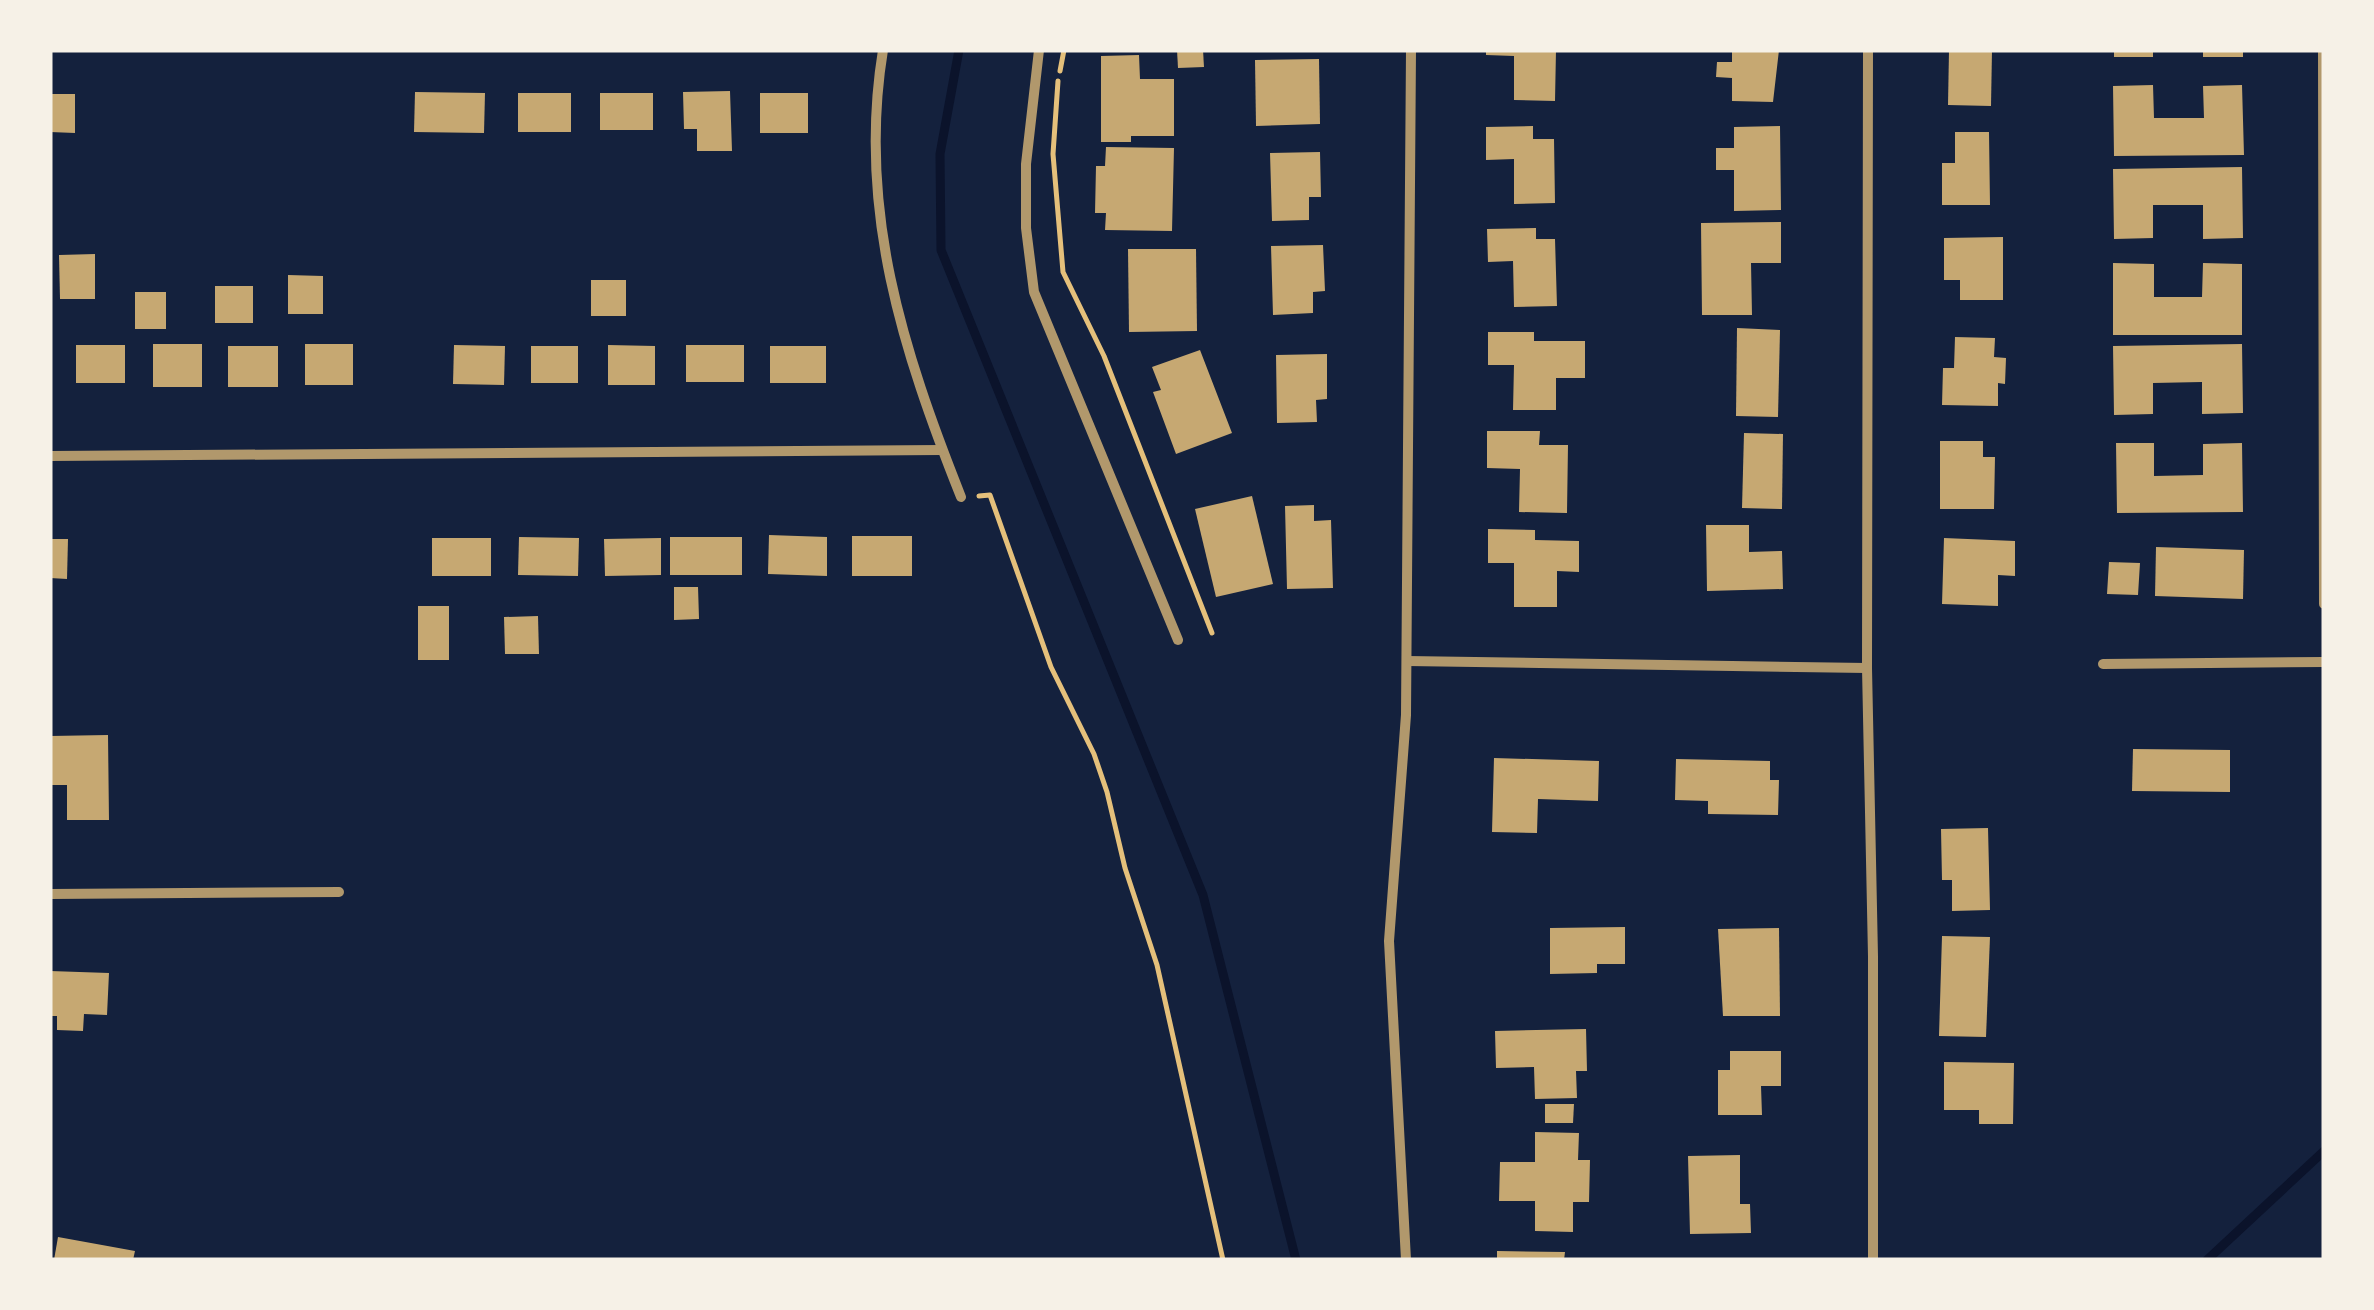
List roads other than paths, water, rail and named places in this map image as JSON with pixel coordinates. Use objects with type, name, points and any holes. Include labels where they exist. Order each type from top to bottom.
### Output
[{"type":"street","points":[[883,50],[873,124],[880,236],[891,291],[961,497]]},
{"type":"street","points":[[1039,50],[1026,164],[1026,228],[1034,292],[1178,640]]},
{"type":"street","points":[[1406,1260],[1388,942],[1400,817],[1407,661],[1411,50]]},
{"type":"street","points":[[1868,50],[1867,668],[1873,956],[1873,1260]]},
{"type":"street","points":[[2323,50],[2324,604]]},
{"type":"street","points":[[50,456],[942,450]]},
{"type":"street","points":[[1407,661],[1867,668]]},
{"type":"street","points":[[2103,664],[2324,662]]},
{"type":"street","points":[[50,894],[339,892]]},
{"type":"waterway","points":[[959,50],[940,154],[941,250],[1203,895],[1296,1260]]},
{"type":"waterway","points":[[2207,1260],[2324,1151]]}]
